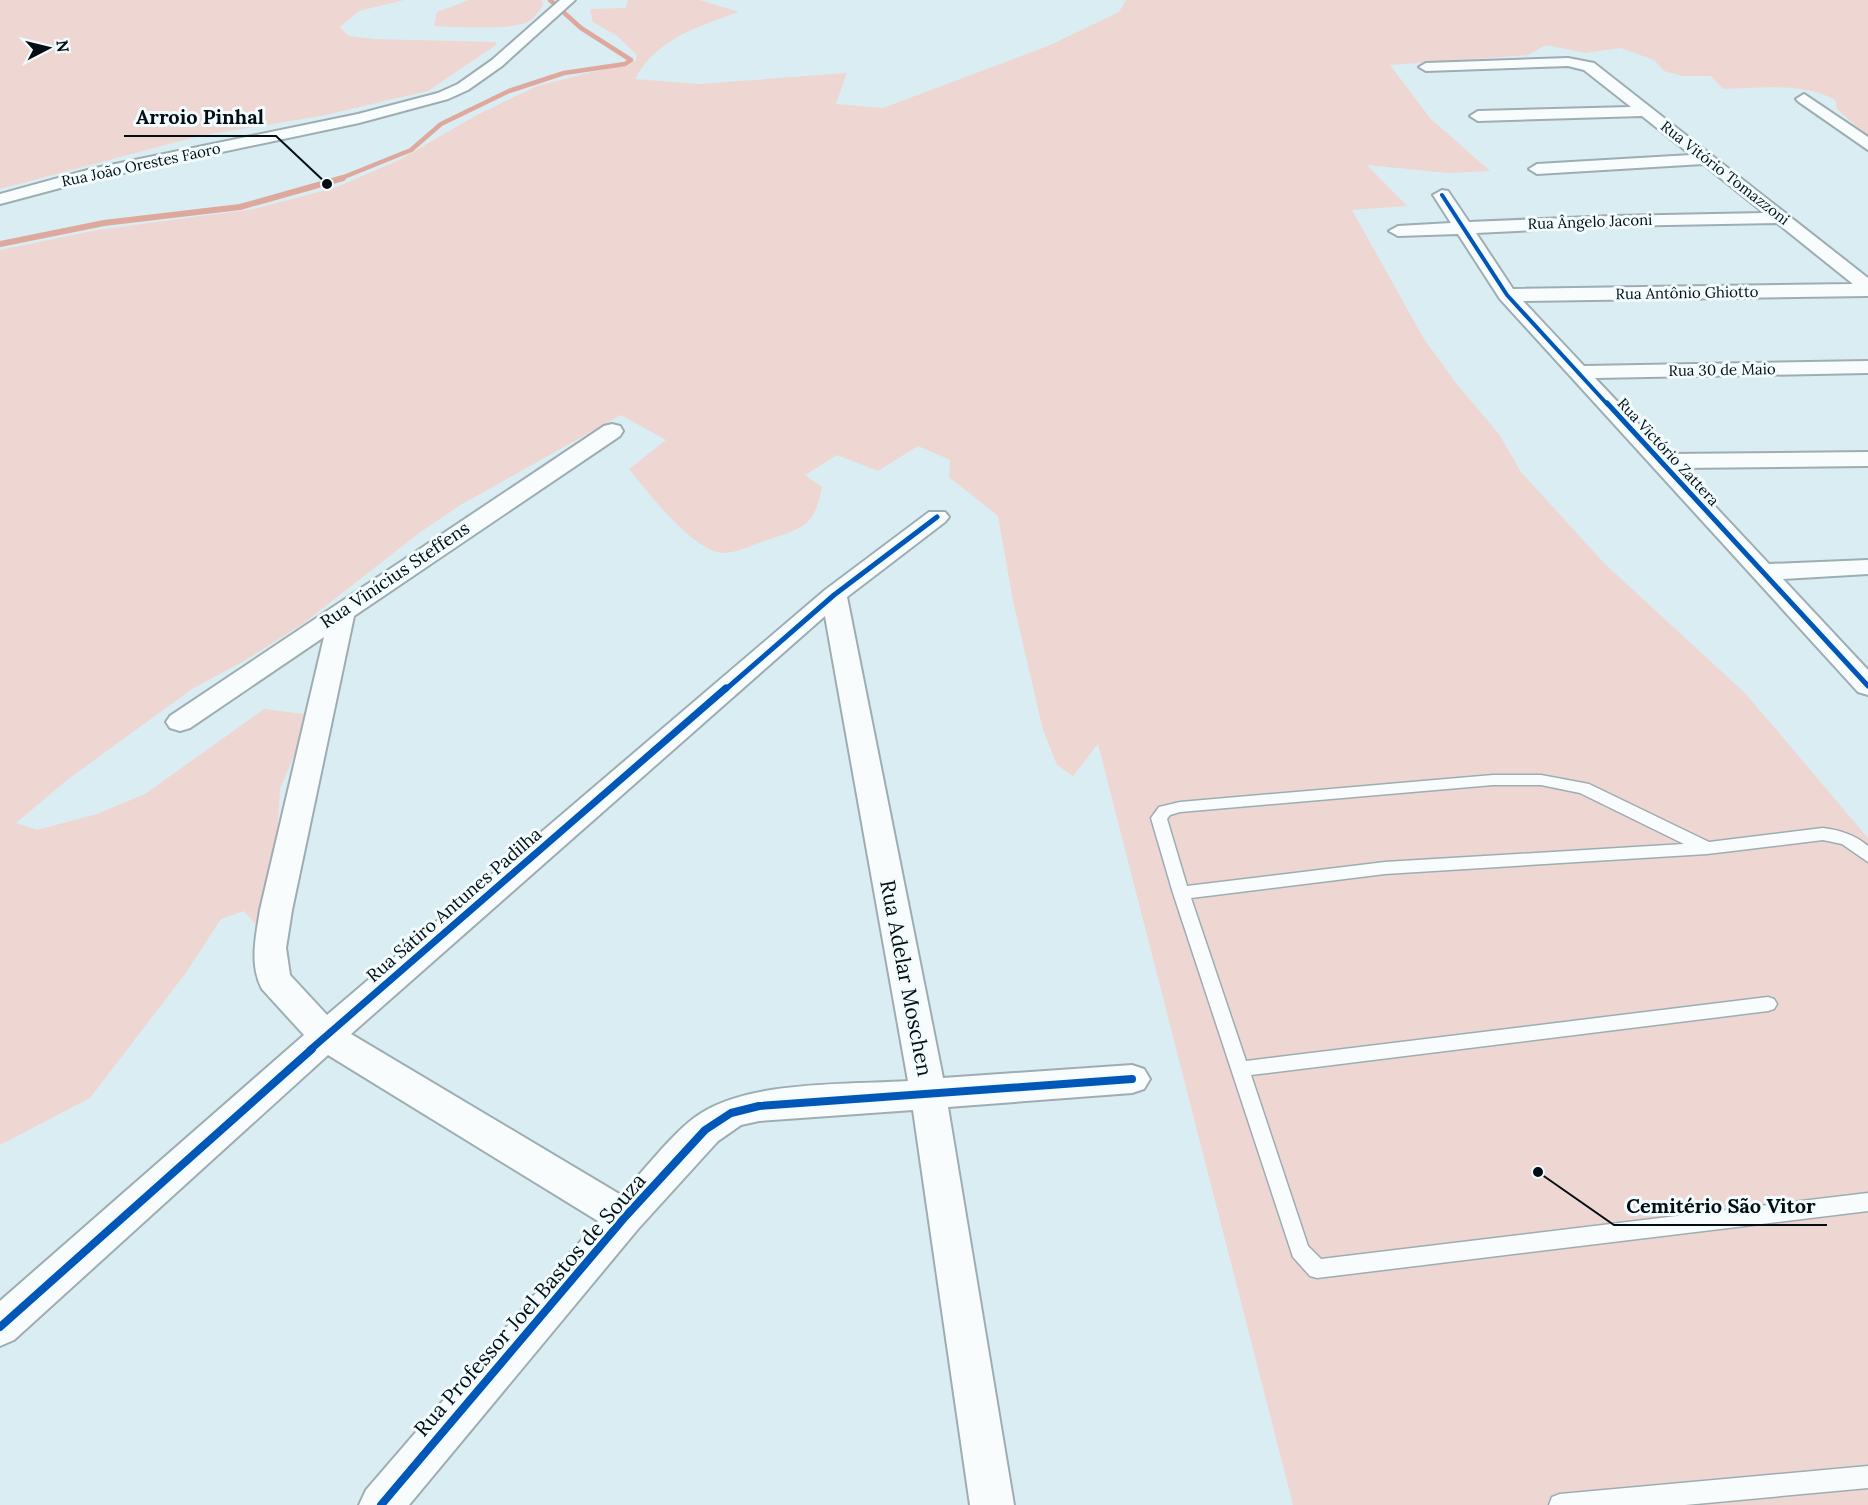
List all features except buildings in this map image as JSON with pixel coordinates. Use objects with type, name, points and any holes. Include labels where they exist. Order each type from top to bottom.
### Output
[{"type":"street","name":"Rua João Orestes Faoro","points":[[0,199],[91,174],[358,118],[443,96],[463,87],[497,63],[568,0]]},
{"type":"street","name":"Rua Vitório Tomazzoni","points":[[1426,67],[1580,63],[1588,66],[1709,159],[1868,288]]},
{"type":"street","points":[[1804,99],[1868,145]]},
{"type":"street","points":[[1478,116],[1644,111]]},
{"type":"street","points":[[1537,169],[1709,159]]},
{"type":"street","name":"Rua Victório Zattera","points":[[1442,195],[1507,295],[1868,686]]},
{"type":"street","name":"Rua Ângelo Jaconi","points":[[1398,231],[1462,227],[1783,218]]},
{"type":"street","name":"Rua Antônio Ghiotto","points":[[1507,295],[1868,288]]},
{"type":"street","name":"Rua 30 de Maio","points":[[1576,372],[1868,367]]},
{"type":"street","name":"Rua Vinícius Steffens","points":[[180,722],[343,610],[612,431]]},
{"type":"street","points":[[1661,461],[1868,459]]},
{"type":"street","name":"Rua Sátiro Antunes Padilha","points":[[0,1327],[326,1036],[834,595],[937,517]]},
{"type":"street","points":[[1763,572],[1868,567]]},
{"type":"street","name":"Rua Adelar Moschen","points":[[834,595],[928,1094],[992,1505]]},
{"type":"street","points":[[343,610],[270,948],[274,980],[326,1036],[626,1217]]},
{"type":"street","name":"Rua Professor Joel Bastos de Souza","points":[[381,1505],[626,1217],[705,1130],[731,1113],[759,1106],[1132,1079]]},
{"type":"lane","points":[[1707,848],[1584,788],[1541,780],[1493,780],[1215,804],[1165,811],[1159,818],[1300,1251],[1317,1269],[1868,1202]]},
{"type":"lane","points":[[1182,893],[1396,867],[1707,848],[1823,834],[1840,835],[1860,847],[1868,856]]},
{"type":"lane","points":[[1240,1069],[1768,1004]]},
{"type":"lane","points":[[1560,1505],[1868,1477]]},
{"type":"shaded area","points":[[0,0],[404,0],[359,11],[340,27],[349,36],[373,39],[496,42],[496,45],[428,91],[321,116],[199,136],[0,189]]},
{"type":"shaded area","points":[[469,0],[542,0],[543,5],[531,20],[513,26],[485,28],[434,26],[437,12]]},
{"type":"shaded area","points":[[628,0],[700,0],[739,12],[694,29],[667,44],[654,54],[635,79],[698,84],[847,73],[836,104],[883,108],[1048,46],[1119,12],[1126,0],[1868,0],[1868,137],[1837,109],[1835,100],[1822,94],[1780,87],[1723,89],[1711,76],[1683,76],[1664,71],[1654,60],[1621,48],[1585,53],[1546,45],[1528,55],[1390,65],[1430,118],[1490,171],[1448,173],[1367,165],[1407,206],[1352,210],[1424,339],[1456,383],[1499,434],[1521,472],[1605,564],[1746,694],[1868,838],[1868,1505],[1293,1505],[1098,744],[1073,776],[1057,765],[1043,730],[1013,601],[998,516],[949,477],[950,460],[918,446],[878,471],[837,455],[805,475],[822,487],[813,516],[808,522],[785,534],[724,553],[699,543],[685,532],[629,469],[666,440],[621,415],[462,504],[419,533],[304,623],[244,661],[192,689],[67,780],[16,823],[37,830],[97,814],[145,794],[264,709],[305,714],[298,746],[280,789],[277,838],[261,930],[244,911],[221,919],[185,974],[90,1098],[0,1145],[0,250],[97,230],[254,209],[337,187],[399,160],[475,116],[537,86],[636,61],[637,55],[617,36],[593,22],[590,9],[626,8]]},
{"type":"waterway","points":[[339,179],[411,150],[441,124],[509,91],[564,73],[625,64],[631,60],[581,28],[550,0]]},
{"type":"waterway","points":[[0,244],[104,223],[240,207],[343,178]]},
{"type":"cycle path","points":[[1442,195],[1507,295],[1868,686]]},
{"type":"cycle path","points":[[0,1327],[326,1036],[834,595],[937,517]]},
{"type":"cycle path","points":[[381,1505],[625,1217],[705,1130],[731,1113],[759,1106],[1132,1079]]},
{"type":"place","name":"Arroio Pinhal","points":[[327,184]]},
{"type":"place","name":"Cemitério São Vitor","points":[[1538,1172]]}]
